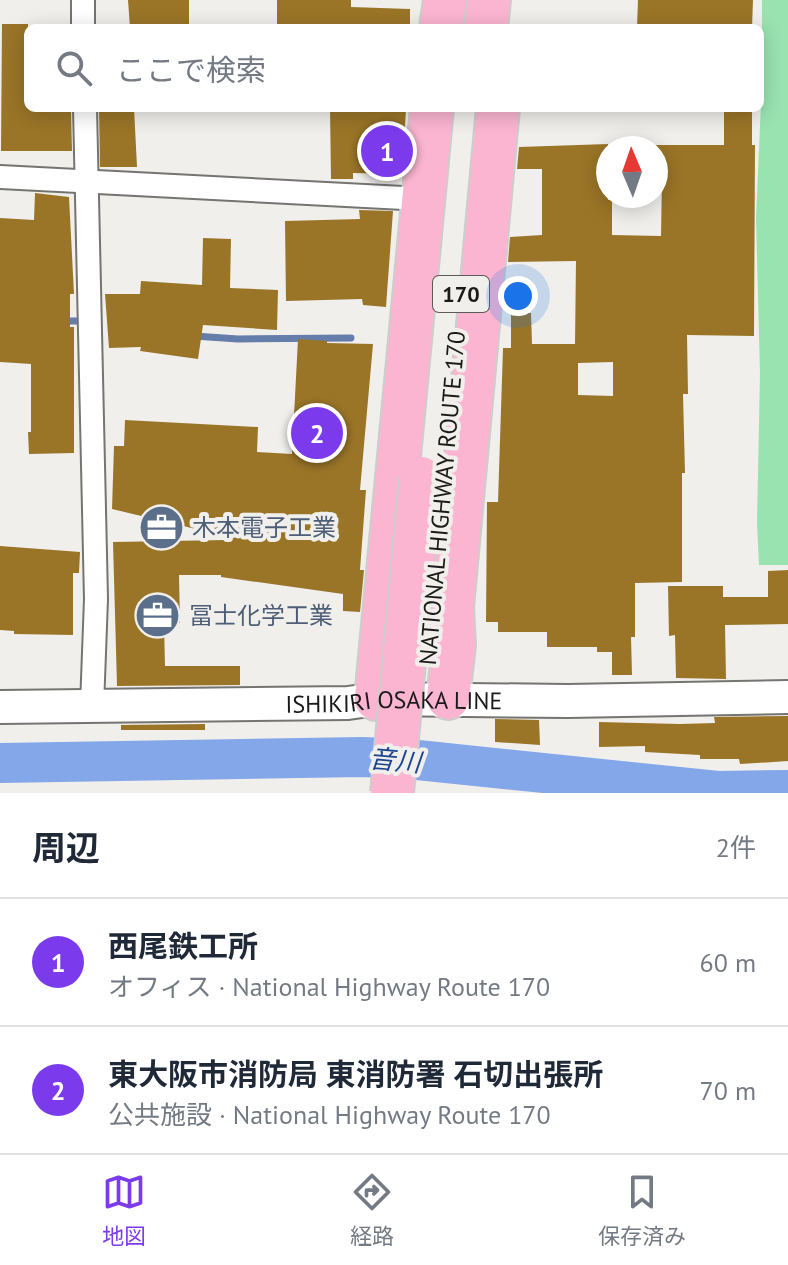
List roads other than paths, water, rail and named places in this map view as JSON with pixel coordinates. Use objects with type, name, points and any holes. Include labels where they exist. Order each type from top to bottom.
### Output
[{"type":"highway","points":[[442,24],[445,0]]},
{"type":"highway","points":[[463,24],[465,0]]},
{"type":"highway","points":[[486,24],[489,0]]},
{"type":"highway","points":[[505,24],[507,0]]},
{"type":"highway","points":[[376,699],[432,112]]},
{"type":"highway","name":"NATIONAL HIGHWAY ROUTE 170","points":[[415,793],[455,112]]},
{"type":"highway","name":"NATIONAL HIGHWAY ROUTE 170","points":[[392,793],[478,112]]},
{"type":"highway","points":[[448,698],[454,645],[452,607],[498,112]]},
{"type":"main road","name":"ISHIKIRI OSAKA LINE","points":[[0,707],[348,703],[376,699],[448,698],[568,701],[788,697]]},
{"type":"street","points":[[83,0],[83,24]]},
{"type":"street","points":[[85,112],[96,599],[92,706]]},
{"type":"street","points":[[0,177],[423,199]]},
{"type":"waterway","points":[[61,321],[78,321]]},
{"type":"waterway","points":[[194,336],[238,339],[351,338]]},
{"type":"waterway","name":"音川","points":[[0,763],[362,757],[718,791],[788,790]]},
{"type":"place","name":"西尾鉄工所","points":[[387,151]]},
{"type":"place","name":"東大阪市消防局 東消防署 石切出張所","points":[[317,433]]},
{"type":"place","name":"木本電子工業","points":[[161,527]]},
{"type":"place","name":"冨士化学工業","points":[[158,615]]}]
